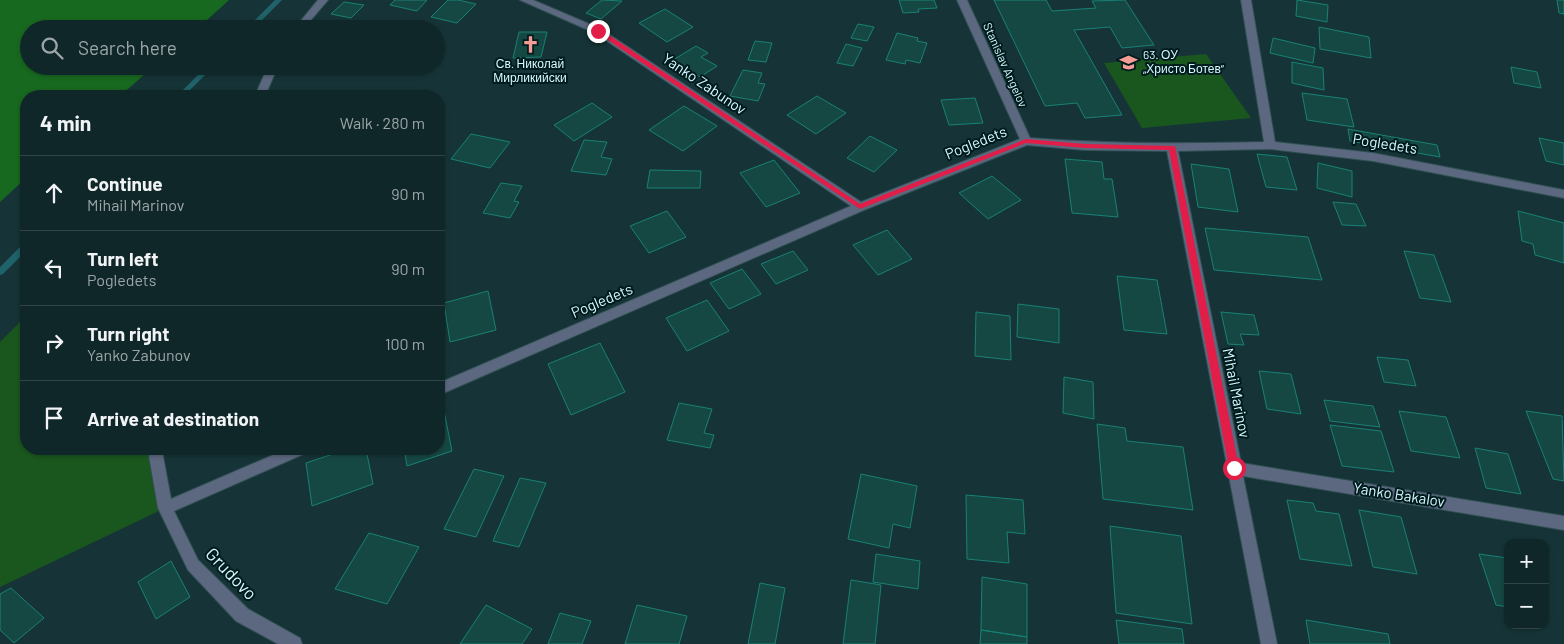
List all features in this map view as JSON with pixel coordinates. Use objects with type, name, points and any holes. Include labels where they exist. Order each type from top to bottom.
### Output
[{"type":"street","points":[[306,20],[323,0]]},
{"type":"street","name":"Yanko Zabunov","points":[[525,0],[598,31],[860,207]]},
{"type":"street","name":"Stanislav Angelov","points":[[962,0],[1026,141]]},
{"type":"street","points":[[1246,0],[1270,145]]},
{"type":"street","points":[[262,90],[268,75]]},
{"type":"street","name":"Pogledets","points":[[445,386],[860,207],[1026,141],[1085,146],[1172,148],[1270,145],[1382,159],[1564,194]]},
{"type":"street","name":"Mihail Marinov","points":[[1172,148],[1269,644]]},
{"type":"street","name":"Grudovo","points":[[156,455],[165,508],[193,565],[242,615],[294,644]]},
{"type":"street","points":[[165,508],[287,455]]},
{"type":"street","name":"Yanko Bakalov","points":[[1234,468],[1564,523]]},
{"type":"green space","points":[[0,0],[229,0],[207,20],[20,20],[20,75],[144,75],[127,90],[20,90],[20,184],[0,202]]},
{"type":"green space","points":[[1206,54],[1251,118],[1142,128],[1104,63]]},
{"type":"green space","points":[[20,322],[20,455],[156,455],[165,508],[0,587],[0,342]]},
{"type":"building","points":[[395,0],[427,0],[417,11],[390,5]]},
{"type":"building","points":[[448,0],[476,4],[457,23],[431,17]]},
{"type":"building","points":[[602,0],[622,1],[601,19],[586,13]]},
{"type":"building","points":[[899,0],[934,0],[937,8],[918,9],[919,12],[903,13]]},
{"type":"building","points":[[994,0],[1046,0],[1052,11],[1096,8],[1092,1],[1125,0],[1154,45],[1122,48],[1110,27],[1074,30],[1122,115],[1085,118],[1077,103],[1045,106]]},
{"type":"building","points":[[1297,0],[1328,5],[1327,22],[1296,16]]},
{"type":"building","points":[[1557,0],[1564,0],[1564,14],[1559,13]]},
{"type":"building","points":[[344,2],[364,5],[351,18],[331,14]]},
{"type":"building","points":[[665,9],[693,27],[667,42],[639,23]]},
{"type":"building","points":[[858,24],[874,27],[867,41],[851,38]]},
{"type":"building","points":[[1319,27],[1369,37],[1371,58],[1320,49]]},
{"type":"building","name":"Св. Николай Мирликийски","points":[[519,32],[547,32],[541,57],[513,58]]},
{"type":"building","points":[[897,33],[918,38],[917,41],[927,43],[920,63],[906,60],[905,64],[886,60]]},
{"type":"building","points":[[1273,38],[1315,48],[1313,63],[1270,53]]},
{"type":"building","points":[[755,41],[772,43],[766,62],[748,60]]},
{"type":"building","points":[[846,44],[862,48],[853,66],[837,63]]},
{"type":"building","points":[[696,46],[708,53],[701,57],[717,66],[700,77],[673,60]]},
{"type":"building","points":[[1292,62],[1323,68],[1324,90],[1292,83]]},
{"type":"building","points":[[1511,67],[1537,72],[1541,88],[1514,83]]},
{"type":"building","points":[[743,70],[762,73],[758,83],[765,84],[758,101],[730,96]]},
{"type":"building","points":[[1302,93],[1347,99],[1354,127],[1307,120]]},
{"type":"building","points":[[817,96],[846,113],[816,134],[787,115]]},
{"type":"building","points":[[975,98],[983,123],[949,125],[941,100]]},
{"type":"building","points":[[592,103],[612,117],[574,141],[554,125]]},
{"type":"building","points":[[684,106],[717,126],[683,151],[649,130]]},
{"type":"building","points":[[1348,129],[1437,145],[1440,157],[1350,141]]},
{"type":"building","points":[[471,134],[510,142],[490,168],[451,159]]},
{"type":"building","points":[[870,136],[897,150],[874,172],[847,158]]},
{"type":"building","points":[[1539,138],[1564,143],[1564,165],[1546,161]]},
{"type":"building","points":[[584,140],[607,142],[601,157],[612,159],[606,175],[571,171]]},
{"type":"building","points":[[1257,154],[1287,157],[1297,190],[1266,187]]},
{"type":"building","points":[[1065,159],[1102,162],[1104,179],[1112,179],[1118,217],[1072,213]]},
{"type":"building","points":[[774,160],[800,193],[766,207],[740,173]]},
{"type":"building","points":[[1318,163],[1352,171],[1352,197],[1317,188]]},
{"type":"building","points":[[1191,164],[1229,169],[1238,212],[1198,207]]},
{"type":"building","points":[[650,170],[701,171],[700,188],[647,188]]},
{"type":"building","points":[[992,176],[1021,200],[988,219],[959,193]]},
{"type":"building","points":[[501,183],[522,186],[514,201],[519,202],[510,218],[483,213]]},
{"type":"building","points":[[1333,202],[1356,204],[1366,226],[1342,225]]},
{"type":"building","points":[[667,211],[686,237],[649,253],[630,226]]},
{"type":"building","points":[[1518,211],[1564,223],[1564,263],[1535,255],[1533,244],[1522,241]]},
{"type":"building","points":[[1205,228],[1308,237],[1322,280],[1214,270]]},
{"type":"building","points":[[887,230],[912,259],[878,275],[853,245]]},
{"type":"building","points":[[793,251],[808,270],[776,284],[761,264]]},
{"type":"building","points":[[1404,251],[1434,255],[1451,302],[1420,298]]},
{"type":"building","points":[[742,269],[761,294],[729,309],[710,283]]},
{"type":"building","points":[[1117,276],[1157,280],[1167,334],[1124,330]]},
{"type":"building","points":[[488,291],[496,330],[450,342],[445,303]]},
{"type":"building","points":[[707,300],[729,331],[687,351],[666,318]]},
{"type":"building","points":[[1018,304],[1059,309],[1059,343],[1017,337]]},
{"type":"building","points":[[976,312],[1010,316],[1011,360],[975,356]]},
{"type":"building","points":[[1221,312],[1254,315],[1259,335],[1240,334],[1244,345],[1228,344]]},
{"type":"building","points":[[600,343],[625,392],[571,415],[548,364]]},
{"type":"building","points":[[1377,357],[1408,360],[1416,386],[1384,382]]},
{"type":"building","points":[[1259,371],[1291,374],[1301,414],[1267,409]]},
{"type":"building","points":[[1064,377],[1093,382],[1094,419],[1063,413]]},
{"type":"building","points":[[1324,400],[1373,406],[1380,427],[1330,421]]},
{"type":"building","points":[[679,403],[712,409],[704,433],[714,435],[710,448],[667,440]]},
{"type":"building","points":[[1399,411],[1446,417],[1460,458],[1411,451]]},
{"type":"building","points":[[1526,411],[1562,416],[1564,481],[1553,479]]},
{"type":"building","points":[[445,416],[452,451],[445,453]]},
{"type":"building","points":[[1097,424],[1125,428],[1127,441],[1183,447],[1193,510],[1103,499]]},
{"type":"building","points":[[1330,425],[1381,431],[1394,472],[1342,466]]},
{"type":"building","points":[[1475,448],[1508,454],[1521,494],[1486,488]]},
{"type":"building","points":[[330,455],[367,455],[373,484],[312,506],[306,463]]},
{"type":"building","points":[[405,455],[440,455],[407,466]]},
{"type":"building","points":[[474,469],[504,476],[476,537],[444,529]]},
{"type":"building","points":[[861,474],[917,486],[910,528],[893,524],[889,548],[848,539]]},
{"type":"building","points":[[520,478],[546,483],[519,547],[493,541]]},
{"type":"building","points":[[966,495],[1023,500],[1025,534],[1007,532],[1009,563],[967,559]]},
{"type":"building","points":[[1287,500],[1313,503],[1316,511],[1339,514],[1352,566],[1300,559]]},
{"type":"building","points":[[1359,510],[1401,517],[1417,574],[1373,567]]},
{"type":"building","points":[[1110,526],[1181,536],[1192,624],[1116,613]]},
{"type":"building","points":[[369,533],[419,547],[387,604],[335,589]]},
{"type":"building","points":[[876,554],[920,561],[918,589],[873,582]]},
{"type":"building","points":[[1479,554],[1504,557],[1504,606],[1496,605]]},
{"type":"building","points":[[171,561],[190,597],[156,619],[138,582]]},
{"type":"building","points":[[982,577],[1027,584],[1027,637],[981,630]]},
{"type":"building","points":[[851,580],[881,585],[875,644],[843,644]]},
{"type":"building","points":[[760,583],[785,588],[775,644],[748,644]]},
{"type":"building","points":[[11,588],[44,618],[14,643],[0,630],[0,594]]},
{"type":"building","points":[[486,605],[532,629],[522,644],[460,644]]},
{"type":"building","points":[[637,605],[687,616],[679,644],[625,644]]},
{"type":"building","points":[[560,613],[591,621],[582,644],[548,644]]},
{"type":"building","points":[[1116,620],[1182,629],[1184,644],[1119,644]]},
{"type":"building","points":[[1306,620],[1388,634],[1390,644],[1310,644]]},
{"type":"building","points":[[981,630],[1027,637],[1027,644],[980,644]]},
{"type":"waterway","points":[[258,20],[279,0]]},
{"type":"waterway","points":[[186,90],[202,75]]},
{"type":"waterway","points":[[0,272],[20,252]]},
{"type":"place","name":"Св. Николай Мирликийски","points":[[530,45]]},
{"type":"place","name":"63. ОУ „Христо Ботев“","points":[[1129,62]]},
{"type":"route","points":[[598,31],[860,207],[1026,141],[1085,146],[1172,148],[1234,468]]}]
